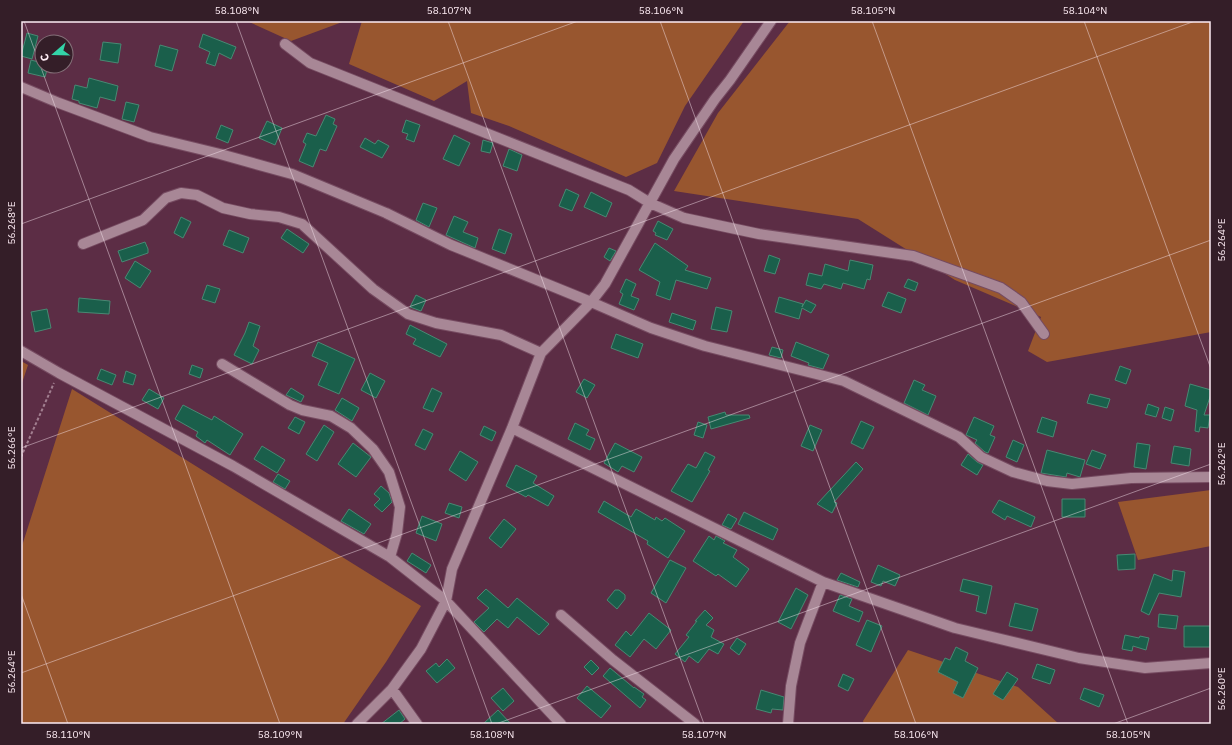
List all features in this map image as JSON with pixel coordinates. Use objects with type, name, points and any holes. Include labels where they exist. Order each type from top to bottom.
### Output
[{"type":"street","points":[[358,724],[392,689],[421,649],[446,601],[452,569],[512,428],[541,353],[591,302],[605,284],[674,159],[771,21]]},
{"type":"street","points":[[285,44],[310,63],[629,190],[650,203],[684,218],[759,234],[913,256],[1001,288],[1020,302],[1044,334]]},
{"type":"street","points":[[21,87],[150,137],[292,174],[386,213],[451,245],[651,328],[705,346],[844,381],[959,437],[981,457],[1013,472],[1047,481],[1072,484],[1131,478],[1211,477]]},
{"type":"street","points":[[83,244],[143,220],[166,198],[182,193],[197,196],[223,208],[250,214],[279,216],[302,224],[372,289],[408,314],[436,323],[501,335],[541,353]]},
{"type":"street","points":[[21,351],[59,373],[233,466],[390,557],[446,601],[561,724]]},
{"type":"street","points":[[222,364],[290,405],[302,410],[331,416],[351,428],[373,449],[389,472],[400,507],[397,534],[390,557]]},
{"type":"street","points":[[512,428],[823,582],[955,628],[1079,658],[1145,668],[1211,663]]},
{"type":"street","points":[[788,724],[791,686],[800,643],[823,582]]},
{"type":"street","points":[[561,615],[613,660],[694,724]]},
{"type":"street","points":[[392,689],[417,724]]},
{"type":"path","points":[[21,457],[59,373]]},
{"type":"shaded area","points":[[247,21],[345,21],[291,41]]},
{"type":"shaded area","points":[[362,21],[744,21],[685,106],[657,163],[626,177],[509,126],[471,113],[467,81],[434,101],[349,64]]},
{"type":"shaded area","points":[[790,21],[1211,21],[1211,332],[1047,362],[1028,351],[1041,317],[955,280],[858,219],[674,191],[718,113]]},
{"type":"shaded area","points":[[21,361],[28,365],[21,386]]},
{"type":"shaded area","points":[[72,389],[421,606],[386,662],[343,724],[21,724],[21,549]]},
{"type":"shaded area","points":[[1211,490],[1211,546],[1138,560],[1118,502]]},
{"type":"shaded area","points":[[908,650],[1018,687],[1059,724],[864,724],[863,721]]},
{"type":"building","points":[[27,33],[34,35],[34,51],[32,59],[21,56]]},
{"type":"building","points":[[203,34],[236,47],[231,59],[219,53],[215,66],[206,63],[210,52],[199,47]]},
{"type":"building","points":[[103,42],[121,44],[118,63],[100,60]]},
{"type":"building","points":[[160,45],[178,50],[172,71],[155,66]]},
{"type":"building","points":[[31,60],[34,61],[34,74],[46,74],[45,77],[28,73]]},
{"type":"building","points":[[89,78],[118,86],[115,101],[100,97],[97,108],[79,103],[79,101],[72,99],[75,85],[87,88]]},
{"type":"building","points":[[126,102],[139,105],[134,122],[122,119]]},
{"type":"building","points":[[326,115],[335,119],[333,124],[337,126],[326,151],[320,149],[313,167],[299,161],[306,144],[303,142],[307,133],[316,136]]},
{"type":"building","points":[[406,120],[420,125],[414,142],[406,139],[408,134],[402,132]]},
{"type":"building","points":[[267,121],[282,128],[275,145],[259,138]]},
{"type":"building","points":[[221,125],[233,130],[228,143],[216,138]]},
{"type":"building","points":[[454,135],[470,143],[459,166],[443,159]]},
{"type":"building","points":[[365,138],[375,144],[378,140],[389,146],[382,158],[360,147]]},
{"type":"building","points":[[483,140],[493,143],[490,153],[481,151]]},
{"type":"building","points":[[509,149],[522,155],[517,171],[503,166]]},
{"type":"building","points":[[566,189],[579,195],[572,211],[559,206]]},
{"type":"building","points":[[591,192],[612,203],[606,217],[584,207]]},
{"type":"building","points":[[423,203],[437,208],[429,227],[416,220]]},
{"type":"building","points":[[454,216],[468,222],[463,232],[478,238],[475,248],[446,235]]},
{"type":"building","points":[[181,217],[191,222],[183,238],[174,233]]},
{"type":"building","points":[[658,221],[673,229],[667,240],[655,235],[656,233],[653,231]]},
{"type":"building","points":[[287,229],[309,244],[303,253],[281,238]]},
{"type":"building","points":[[499,229],[512,234],[505,254],[492,249]]},
{"type":"building","points":[[229,230],[249,238],[243,253],[223,245]]},
{"type":"building","points":[[145,242],[148,253],[122,262],[118,251]]},
{"type":"building","points":[[655,243],[688,266],[685,270],[711,278],[707,289],[676,280],[670,300],[656,295],[660,282],[639,270]]},
{"type":"building","points":[[609,248],[616,251],[610,261],[604,257]]},
{"type":"building","points":[[769,255],[780,259],[775,274],[764,271]]},
{"type":"building","points":[[850,260],[873,265],[870,280],[867,279],[864,289],[843,283],[841,289],[824,284],[821,289],[806,285],[809,273],[822,276],[825,264],[848,271]]},
{"type":"building","points":[[135,261],[151,271],[140,288],[125,278]]},
{"type":"building","points":[[626,279],[636,284],[631,296],[639,299],[634,310],[619,304],[623,294],[620,292]]},
{"type":"building","points":[[908,279],[918,283],[915,291],[904,287]]},
{"type":"building","points":[[207,285],[220,289],[215,303],[202,299]]},
{"type":"building","points":[[888,292],[906,299],[901,313],[882,306]]},
{"type":"building","points":[[416,295],[426,300],[421,311],[410,307]]},
{"type":"building","points":[[779,297],[803,304],[802,307],[806,300],[816,305],[811,313],[802,308],[799,319],[775,312]]},
{"type":"building","points":[[79,298],[110,301],[109,314],[78,312]]},
{"type":"building","points":[[716,307],[732,311],[727,332],[711,329]]},
{"type":"building","points":[[47,309],[51,328],[35,332],[31,312]]},
{"type":"building","points":[[672,313],[696,321],[693,330],[669,322]]},
{"type":"building","points":[[249,322],[260,326],[253,346],[259,350],[252,364],[234,355]]},
{"type":"building","points":[[410,325],[447,344],[440,357],[413,344],[416,339],[406,334]]},
{"type":"building","points":[[616,334],[643,344],[638,358],[611,348]]},
{"type":"building","points":[[318,342],[355,359],[339,394],[318,385],[328,363],[312,356]]},
{"type":"building","points":[[796,342],[829,355],[823,369],[808,365],[809,363],[791,356]]},
{"type":"building","points":[[772,347],[783,350],[781,358],[769,355]]},
{"type":"building","points":[[192,365],[203,369],[200,378],[189,374]]},
{"type":"building","points":[[1120,366],[1131,370],[1126,384],[1115,380]]},
{"type":"building","points":[[101,369],[116,375],[112,385],[97,379]]},
{"type":"building","points":[[126,371],[136,375],[133,385],[123,382]]},
{"type":"building","points":[[370,373],[385,381],[376,398],[361,390]]},
{"type":"building","points":[[584,379],[595,385],[587,398],[576,392]]},
{"type":"building","points":[[914,380],[925,385],[922,390],[936,396],[928,415],[904,403]]},
{"type":"building","points":[[1190,384],[1211,390],[1204,415],[1210,415],[1208,428],[1200,427],[1199,432],[1195,431],[1197,410],[1185,406]]},
{"type":"building","points":[[291,388],[304,396],[301,402],[286,395]]},
{"type":"building","points":[[432,388],[442,393],[433,412],[423,408]]},
{"type":"building","points":[[149,389],[164,398],[158,409],[142,400]]},
{"type":"building","points":[[1090,394],[1110,399],[1107,408],[1087,403]]},
{"type":"building","points":[[342,398],[359,408],[352,421],[335,410]]},
{"type":"building","points":[[1148,404],[1159,408],[1156,417],[1145,414]]},
{"type":"building","points":[[183,405],[212,420],[214,416],[243,434],[230,455],[207,440],[205,443],[196,436],[198,432],[175,419]]},
{"type":"building","points":[[1165,407],[1174,410],[1171,421],[1162,418]]},
{"type":"building","points":[[725,412],[726,415],[749,415],[750,418],[711,429],[708,417]]},
{"type":"building","points":[[295,417],[305,422],[299,434],[288,428]]},
{"type":"building","points":[[974,417],[994,426],[990,435],[995,437],[988,453],[975,443],[977,440],[966,435]]},
{"type":"building","points":[[1042,417],[1057,422],[1053,437],[1037,432]]},
{"type":"building","points":[[861,421],[874,427],[863,449],[851,443]]},
{"type":"building","points":[[698,422],[707,425],[703,438],[694,435]]},
{"type":"building","points":[[575,423],[589,430],[586,435],[595,439],[590,450],[568,439]]},
{"type":"building","points":[[324,425],[334,432],[317,461],[306,454]]},
{"type":"building","points":[[810,425],[822,430],[813,451],[801,446]]},
{"type":"building","points":[[484,426],[496,432],[492,441],[480,435]]},
{"type":"building","points":[[423,429],[433,434],[425,450],[415,445]]},
{"type":"building","points":[[1013,440],[1024,445],[1017,462],[1006,457]]},
{"type":"building","points":[[353,443],[371,457],[356,477],[338,464]]},
{"type":"building","points":[[615,443],[642,457],[634,472],[622,466],[618,472],[604,463]]},
{"type":"building","points":[[1137,443],[1150,445],[1146,469],[1134,467]]},
{"type":"building","points":[[262,446],[285,460],[277,473],[254,459]]},
{"type":"building","points":[[1174,446],[1191,449],[1189,466],[1171,463]]},
{"type":"building","points":[[1047,450],[1085,460],[1080,477],[1067,473],[1066,477],[1041,473]]},
{"type":"building","points":[[1092,450],[1106,455],[1100,469],[1086,464]]},
{"type":"building","points":[[460,451],[478,462],[466,481],[449,470]]},
{"type":"building","points":[[705,452],[715,457],[708,470],[710,471],[692,502],[671,491],[688,464],[696,468]]},
{"type":"building","points":[[968,454],[983,465],[977,475],[961,465]]},
{"type":"building","points":[[856,462],[863,469],[834,502],[837,503],[832,513],[817,504]]},
{"type":"building","points":[[516,465],[537,476],[533,483],[554,496],[548,506],[528,495],[526,497],[506,486]]},
{"type":"building","points":[[278,474],[290,481],[285,489],[273,482]]},
{"type":"building","points":[[381,486],[389,493],[392,502],[382,512],[374,505],[380,499],[374,494]]},
{"type":"building","points":[[1062,499],[1085,499],[1085,517],[1062,517]]},
{"type":"building","points":[[999,500],[1035,517],[1031,527],[1007,516],[1005,520],[992,512]]},
{"type":"building","points":[[604,501],[631,517],[636,509],[655,520],[656,517],[662,521],[665,518],[685,531],[668,558],[647,544],[648,541],[598,512]]},
{"type":"building","points":[[449,503],[462,507],[459,518],[445,513]]},
{"type":"building","points":[[349,509],[371,524],[364,534],[341,521]]},
{"type":"building","points":[[744,512],[778,529],[773,540],[738,524]]},
{"type":"building","points":[[728,514],[737,519],[731,529],[722,525]]},
{"type":"building","points":[[422,516],[442,524],[436,541],[416,533]]},
{"type":"building","points":[[504,519],[516,529],[501,548],[489,538]]},
{"type":"building","points":[[709,536],[714,540],[716,536],[725,541],[723,543],[737,550],[733,557],[749,569],[736,587],[718,574],[716,576],[693,561]]},
{"type":"building","points":[[412,553],[431,565],[426,573],[407,561]]},
{"type":"building","points":[[1135,554],[1135,569],[1118,570],[1117,555]]},
{"type":"building","points":[[670,560],[686,568],[666,603],[651,593]]},
{"type":"building","points":[[878,565],[900,575],[895,586],[883,581],[881,586],[871,582]]},
{"type":"building","points":[[1173,570],[1185,572],[1181,597],[1159,593],[1149,615],[1141,611],[1154,574],[1172,581]]},
{"type":"building","points":[[841,573],[860,582],[858,587],[837,580]]},
{"type":"building","points":[[963,579],[992,586],[986,614],[976,611],[979,596],[960,591]]},
{"type":"building","points":[[796,588],[808,595],[791,629],[778,622]]},
{"type":"building","points":[[486,589],[508,608],[517,598],[549,624],[539,635],[517,617],[508,628],[497,619],[484,632],[474,622],[489,608],[477,598]]},
{"type":"building","points":[[615,590],[619,590],[625,595],[625,599],[617,609],[607,600]]},
{"type":"building","points":[[840,595],[852,599],[849,606],[863,612],[859,622],[833,611]]},
{"type":"building","points":[[1015,603],[1038,609],[1032,631],[1009,626]]},
{"type":"building","points":[[705,610],[713,618],[706,625],[714,630],[711,637],[724,644],[718,654],[709,649],[698,663],[689,656],[685,662],[675,654],[689,637],[686,635],[697,621],[695,621]]},
{"type":"building","points":[[649,613],[671,630],[656,649],[644,639],[630,657],[615,645],[626,631],[631,636]]},
{"type":"building","points":[[1159,614],[1178,616],[1176,629],[1158,627]]},
{"type":"building","points":[[867,620],[882,626],[871,652],[856,645]]},
{"type":"building","points":[[1184,626],[1211,626],[1211,647],[1184,647]]},
{"type":"building","points":[[1125,635],[1139,638],[1140,636],[1149,638],[1146,650],[1133,646],[1132,651],[1122,649]]},
{"type":"building","points":[[737,638],[746,644],[739,655],[730,648]]},
{"type":"building","points":[[956,647],[968,653],[965,661],[978,668],[963,698],[953,693],[958,682],[938,672],[945,658],[950,660]]},
{"type":"building","points":[[447,659],[455,668],[437,683],[426,671],[436,663],[439,667]]},
{"type":"building","points":[[591,660],[599,668],[592,675],[584,667]]},
{"type":"building","points":[[1037,664],[1055,670],[1050,684],[1032,678]]},
{"type":"building","points":[[610,668],[634,688],[644,694],[642,697],[646,700],[640,708],[603,676]]},
{"type":"building","points":[[1007,672],[1018,679],[1003,700],[993,694]]},
{"type":"building","points":[[843,674],[854,679],[848,691],[838,686]]},
{"type":"building","points":[[587,686],[611,706],[601,718],[577,698]]},
{"type":"building","points":[[503,688],[514,701],[503,711],[491,698]]},
{"type":"building","points":[[1084,688],[1104,695],[1099,707],[1080,699]]},
{"type":"building","points":[[761,690],[784,697],[783,710],[772,709],[771,713],[756,709]]},
{"type":"building","points":[[399,710],[405,719],[399,724],[381,724]]},
{"type":"building","points":[[498,710],[511,724],[483,724]]}]
